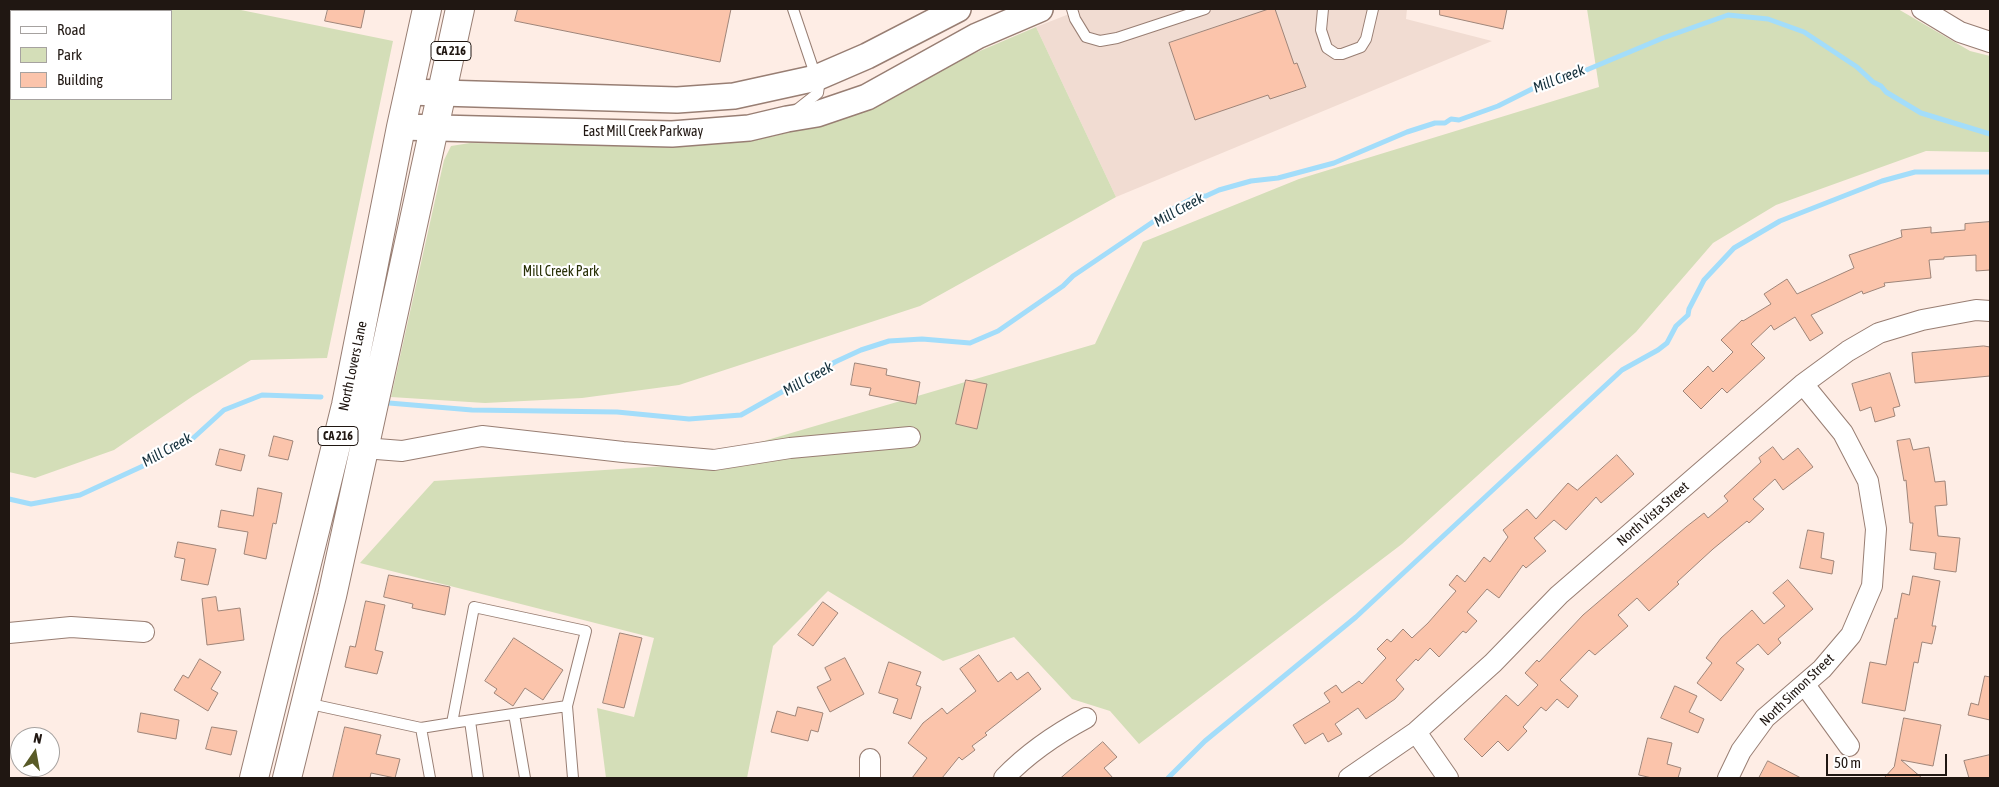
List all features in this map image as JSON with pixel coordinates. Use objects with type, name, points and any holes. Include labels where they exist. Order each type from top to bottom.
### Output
[{"type":"main road","name":"North Lovers Lane","points":[[254,778],[346,405],[408,92],[427,9]]},
{"type":"main road","name":"North Lovers Lane","points":[[287,778],[332,596],[460,9]]},
{"type":"street","points":[[408,92],[677,100],[734,96],[816,78],[867,56],[958,9]]},
{"type":"street","points":[[990,31],[1015,9]]},
{"type":"street","name":"East Mill Creek Parkway","points":[[401,128],[672,134],[749,128],[817,114],[867,96],[990,31],[1040,9]]},
{"type":"street","points":[[1922,9],[1960,32],[1990,42]]},
{"type":"street","name":"North Vista Street","points":[[1349,778],[1416,732],[1493,663],[1559,595],[1803,384],[1848,351],[1878,333],[1922,320],[1976,310],[1990,311]]},
{"type":"street","name":"North Simon Street","points":[[1728,778],[1742,750],[1765,718],[1822,669],[1851,635],[1872,586],[1876,530],[1868,481],[1843,433],[1803,384]]},
{"type":"street","points":[[364,448],[402,451],[482,436],[714,460],[790,448],[910,438]]},
{"type":"street","points":[[9,633],[70,627],[144,632]]},
{"type":"street","points":[[1804,686],[1849,746]]},
{"type":"street","points":[[1004,778],[1056,734],[1086,718]]},
{"type":"street","points":[[1416,732],[1448,778]]},
{"type":"lane","points":[[787,119],[806,101],[818,93],[819,86],[793,9]]},
{"type":"lane","points":[[1072,9],[1075,19],[1086,37],[1100,41],[1117,38],[1205,9]]},
{"type":"lane","points":[[1323,9],[1321,30],[1327,48],[1336,54],[1342,54],[1361,47],[1366,39],[1373,9]]},
{"type":"lane","points":[[452,724],[474,607],[586,631],[567,706],[573,778]]},
{"type":"lane","points":[[305,703],[421,728],[567,706]]},
{"type":"lane","points":[[514,714],[525,778]]},
{"type":"lane","points":[[470,721],[478,778]]},
{"type":"lane","points":[[421,728],[430,778]]},
{"type":"shaded area","points":[[1082,9],[1407,9],[1406,19],[1492,41],[1116,197],[1036,27]]},
{"type":"green space","points":[[9,9],[236,9],[393,41],[327,358],[251,360],[193,396],[114,450],[35,478],[9,472]]},
{"type":"green space","points":[[1587,9],[1898,9],[1970,51],[1990,56],[1990,152],[1926,151],[1776,205],[1713,243],[1636,332],[1402,544],[1139,744],[1110,711],[1072,699],[1014,637],[943,661],[828,591],[773,646],[747,778],[606,778],[597,708],[634,717],[654,638],[360,563],[434,481],[682,465],[1095,344],[1143,242],[1299,179],[1599,87]]},
{"type":"green space","name":"Mill Creek Park","points":[[1036,27],[1116,197],[920,306],[679,385],[582,398],[485,403],[391,397],[444,160],[451,146],[470,143],[644,146],[723,144],[775,136],[833,119],[947,65]]},
{"type":"building","points":[[328,9],[365,9],[361,28],[325,21]]},
{"type":"building","points":[[518,9],[731,9],[720,62],[515,21]]},
{"type":"building","points":[[1269,9],[1275,9],[1294,64],[1297,63],[1306,87],[1270,99],[1268,95],[1195,120],[1169,43]]},
{"type":"building","points":[[1440,9],[1507,9],[1503,29],[1440,15]]},
{"type":"building","points":[[1990,222],[1990,270],[1976,271],[1976,255],[1929,260],[1931,278],[1884,283],[1885,286],[1863,294],[1862,291],[1811,315],[1823,333],[1810,341],[1795,317],[1774,330],[1771,325],[1751,344],[1765,358],[1727,393],[1722,388],[1701,409],[1683,391],[1708,366],[1713,372],[1733,352],[1721,340],[1742,320],[1771,304],[1764,294],[1787,279],[1797,294],[1854,268],[1849,255],[1902,237],[1901,230],[1931,227],[1931,233],[1965,230],[1965,224]]},
{"type":"building","points":[[1990,347],[1990,376],[1915,383],[1912,353]]},
{"type":"building","points":[[855,363],[887,369],[886,375],[920,382],[916,404],[869,395],[871,388],[851,385]]},
{"type":"building","points":[[1890,373],[1900,406],[1893,408],[1895,416],[1875,422],[1871,407],[1860,411],[1852,384]]},
{"type":"building","points":[[966,380],[987,384],[977,429],[956,424]]},
{"type":"building","points":[[274,436],[293,441],[288,460],[269,456]]},
{"type":"building","points":[[1910,439],[1913,450],[1929,447],[1935,482],[1945,481],[1947,505],[1935,506],[1938,536],[1960,538],[1956,572],[1934,569],[1936,553],[1910,550],[1913,523],[1910,523],[1906,480],[1904,481],[1897,441]]},
{"type":"building","points":[[1773,447],[1783,460],[1798,448],[1813,467],[1783,490],[1775,479],[1753,499],[1764,509],[1749,523],[1747,521],[1713,549],[1649,611],[1637,598],[1618,615],[1628,626],[1595,655],[1589,650],[1560,680],[1578,696],[1568,708],[1557,699],[1546,711],[1541,707],[1523,727],[1527,731],[1508,751],[1498,741],[1482,757],[1464,739],[1506,695],[1518,706],[1538,685],[1525,673],[1537,660],[1539,662],[1583,615],[1686,527],[1704,513],[1708,518],[1728,501],[1724,496],[1761,462],[1759,458]]},
{"type":"building","points":[[220,449],[245,455],[241,471],[216,465]]},
{"type":"building","points":[[1617,455],[1634,474],[1601,503],[1596,497],[1566,530],[1554,520],[1534,538],[1546,551],[1526,568],[1523,565],[1499,598],[1487,589],[1467,612],[1477,621],[1466,633],[1463,631],[1439,657],[1430,648],[1418,661],[1416,659],[1396,680],[1404,689],[1395,699],[1366,719],[1358,708],[1335,724],[1342,734],[1328,742],[1323,733],[1305,744],[1293,725],[1330,702],[1324,693],[1336,685],[1342,693],[1359,681],[1362,684],[1386,658],[1377,649],[1387,639],[1391,642],[1403,629],[1412,638],[1428,623],[1456,591],[1449,585],[1457,575],[1465,582],[1484,557],[1490,562],[1508,537],[1503,530],[1527,509],[1536,519],[1568,483],[1577,490]]},
{"type":"building","points":[[258,488],[282,493],[276,524],[273,523],[266,559],[244,554],[248,532],[218,527],[221,510],[253,516]]},
{"type":"building","points":[[1808,530],[1824,533],[1821,558],[1834,561],[1832,574],[1800,568]]},
{"type":"building","points":[[178,542],[216,549],[208,585],[181,580],[185,559],[175,557]]},
{"type":"building","points":[[389,575],[450,587],[445,615],[412,608],[413,604],[384,597]]},
{"type":"building","points":[[1913,576],[1940,581],[1932,626],[1936,626],[1932,644],[1922,642],[1918,663],[1914,662],[1905,711],[1862,703],[1870,662],[1886,665],[1902,593],[1909,595]]},
{"type":"building","points":[[1788,580],[1813,609],[1778,639],[1781,643],[1768,655],[1758,644],[1736,663],[1744,669],[1721,701],[1697,683],[1712,663],[1706,658],[1721,638],[1752,610],[1764,624],[1785,606],[1773,593]]},
{"type":"building","points":[[216,597],[218,611],[240,608],[244,640],[207,645],[202,599]]},
{"type":"building","points":[[366,601],[385,605],[375,650],[383,652],[377,674],[345,667],[350,646],[355,647]]},
{"type":"building","points":[[823,602],[838,613],[813,646],[798,635]]},
{"type":"building","points":[[620,633],[642,638],[624,708],[603,703]]},
{"type":"building","points":[[514,638],[563,670],[543,700],[525,688],[513,706],[494,693],[497,689],[485,681]]},
{"type":"building","points":[[979,655],[998,682],[1011,672],[1017,680],[1028,672],[1041,689],[985,733],[987,735],[972,746],[975,750],[962,760],[959,757],[942,778],[912,778],[927,758],[908,743],[923,723],[942,708],[947,714],[976,691],[960,669]]},
{"type":"building","points":[[845,658],[864,694],[830,712],[817,687],[831,680],[825,668]]},
{"type":"building","points":[[200,659],[221,672],[211,689],[218,693],[208,711],[174,690],[183,675],[188,678]]},
{"type":"building","points":[[889,662],[921,672],[916,685],[921,687],[911,719],[893,713],[898,699],[879,693]]},
{"type":"building","points":[[1985,676],[1990,677],[1990,720],[1968,715],[1971,703],[1978,705]]},
{"type":"building","points":[[1675,686],[1697,696],[1689,712],[1704,719],[1698,733],[1661,718]]},
{"type":"building","points":[[798,707],[823,713],[818,732],[811,730],[808,741],[771,732],[777,711],[795,716]]},
{"type":"building","points":[[141,713],[179,720],[176,739],[138,732]]},
{"type":"building","points":[[1904,718],[1941,725],[1933,766],[1901,760],[1922,778],[1884,778],[1894,767]]},
{"type":"building","points":[[212,727],[237,731],[231,755],[206,749]]},
{"type":"building","points":[[345,727],[381,735],[376,754],[400,759],[395,778],[371,773],[370,778],[333,778]]},
{"type":"building","points":[[1648,738],[1672,743],[1667,764],[1681,768],[1678,778],[1652,778],[1639,775]]},
{"type":"building","points":[[1103,742],[1117,757],[1104,768],[1113,778],[1061,778]]},
{"type":"building","points":[[1990,755],[1990,778],[1969,778],[1964,761]]},
{"type":"building","points":[[1768,761],[1801,778],[1759,778]]},
{"type":"waterway","name":"Mill Creek","points":[[389,403],[472,410],[617,412],[689,419],[741,415],[835,362],[861,350],[889,341],[922,339],[970,343],[998,331],[1063,286],[1073,276],[1169,211],[1197,196],[1206,196],[1219,190],[1251,181],[1278,178],[1334,163],[1407,132],[1435,123],[1445,123],[1451,119],[1459,120],[1498,106],[1538,86],[1584,71],[1663,38],[1728,15],[1768,19],[1804,32],[1857,67],[1886,92],[1921,113],[1990,134]]},
{"type":"waterway","points":[[1168,778],[1205,741],[1356,617],[1622,370],[1667,343],[1676,326],[1688,315],[1689,309],[1704,280],[1734,248],[1780,221],[1882,181],[1915,172],[1990,172]]},
{"type":"waterway","name":"Mill Creek","points":[[9,499],[31,504],[80,495],[143,466],[190,441],[224,410],[262,395],[321,397]]}]
